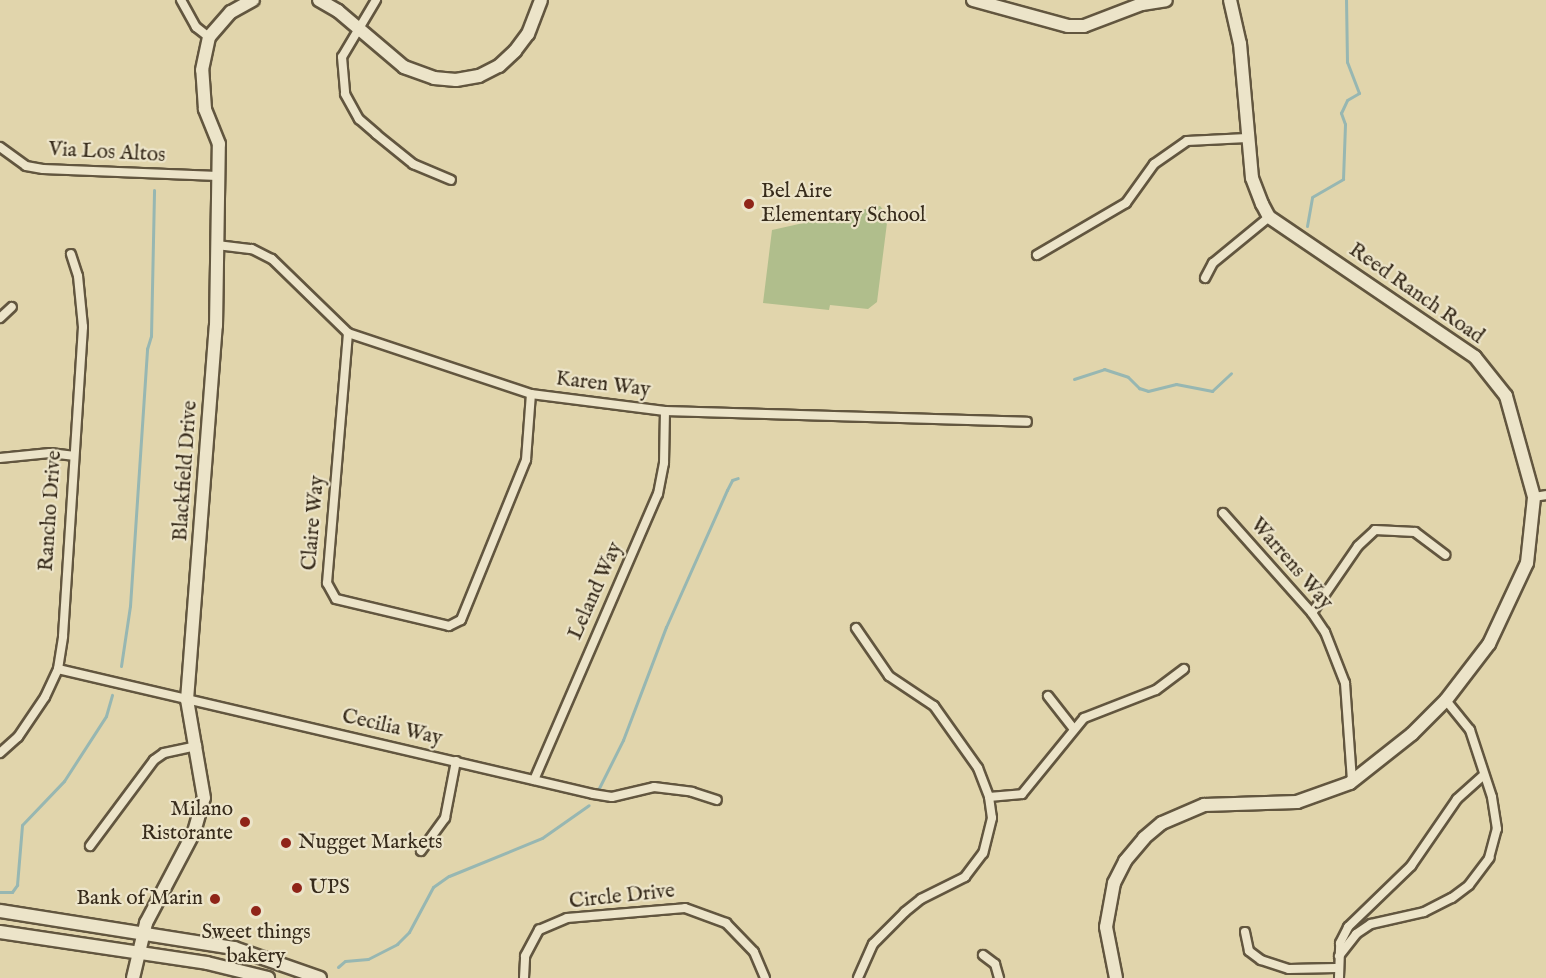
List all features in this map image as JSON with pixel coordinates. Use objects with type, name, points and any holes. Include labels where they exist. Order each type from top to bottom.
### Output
[{"type":"street","points":[[181,0],[196,27],[209,37]]},
{"type":"street","name":"Blackfield Drive","points":[[134,978],[143,934],[201,813],[204,784],[187,700],[214,366],[219,144],[205,110],[202,70],[209,37],[231,12],[253,0]]},
{"type":"street","points":[[319,0],[359,28],[404,67],[434,78],[456,80],[479,76],[499,66],[515,51],[528,34],[541,0]]},
{"type":"street","points":[[376,0],[342,57],[341,81],[350,107],[359,119],[413,164],[451,180]]},
{"type":"street","points":[[973,0],[1068,26],[1084,26],[1142,4],[1166,0]]},
{"type":"street","points":[[1205,278],[1213,263],[1269,217],[1252,178],[1240,44],[1230,0]]},
{"type":"street","points":[[1037,255],[1126,203],[1154,164],[1187,141],[1247,138]]},
{"type":"street","name":"Via Los Altos","points":[[0,147],[26,166],[44,169],[218,176]]},
{"type":"street","name":"Reed Ranch Road","points":[[1116,978],[1106,927],[1114,883],[1135,848],[1162,823],[1204,806],[1297,802],[1352,781],[1412,734],[1446,700],[1489,644],[1510,605],[1527,563],[1540,496],[1506,396],[1475,357],[1269,217]]},
{"type":"street","name":"Karen Way","points":[[217,245],[252,249],[272,259],[348,333],[531,394],[665,411],[1027,422]]},
{"type":"street","name":"Rancho Drive","points":[[0,753],[18,736],[45,697],[58,669],[63,636],[83,327],[78,276],[71,254]]},
{"type":"street","points":[[0,318],[12,307]]},
{"type":"street","name":"Claire Way","points":[[348,333],[327,583],[336,599],[450,626],[460,620],[526,460],[531,394]]},
{"type":"street","name":"Leland Way","points":[[534,780],[658,494],[664,463],[665,411]]},
{"type":"street","points":[[0,458],[50,453],[73,456]]},
{"type":"street","name":"Warrens Way","points":[[1223,513],[1312,613],[1325,632],[1345,683],[1352,781]]},
{"type":"street","points":[[1312,613],[1358,546],[1375,530],[1415,532],[1445,555]]},
{"type":"street","points":[[856,627],[890,676],[934,706],[978,768],[989,797],[992,818],[983,853],[965,877],[921,899],[905,912],[873,944],[858,978]]},
{"type":"street","name":"Cecilia Way","points":[[58,669],[612,797],[654,787],[692,792],[717,800]]},
{"type":"street","points":[[989,797],[1022,794],[1073,728],[1099,710],[1156,690],[1184,669]]},
{"type":"street","points":[[1048,696],[1073,728]]},
{"type":"street","points":[[1339,956],[1362,929],[1432,909],[1477,876],[1489,858],[1497,829],[1484,775],[1470,730],[1446,700]]},
{"type":"street","points":[[90,846],[154,760],[164,753],[197,746]]},
{"type":"street","points":[[421,851],[445,818],[456,761]]},
{"type":"street","points":[[1339,978],[1336,968],[1340,943],[1348,927],[1410,866],[1457,799],[1484,775]]},
{"type":"street","name":"Circle Drive","points":[[524,978],[525,956],[539,930],[567,918],[685,908],[726,923],[754,952],[765,978]]},
{"type":"street","points":[[0,911],[244,951],[320,978]]},
{"type":"street","points":[[0,932],[138,953],[268,978]]},
{"type":"street","points":[[1245,932],[1249,951],[1261,960],[1288,969],[1336,968]]},
{"type":"street","points":[[983,955],[995,964],[999,978]]},
{"type":"green space","points":[[880,206],[888,215],[877,302],[868,309],[830,305],[829,310],[763,303],[772,230]]},
{"type":"waterway","points":[[1307,226],[1312,197],[1343,179],[1345,124],[1341,113],[1347,100],[1359,93],[1347,62],[1346,0]]},
{"type":"waterway","points":[[121,666],[130,606],[147,349],[151,336],[154,190]]},
{"type":"waterway","points":[[1074,379],[1104,369],[1128,377],[1139,388],[1148,391],[1176,384],[1212,391],[1231,373]]},
{"type":"waterway","points":[[598,790],[623,740],[666,627],[727,490],[732,480],[738,478]]},
{"type":"waterway","points":[[0,892],[12,892],[17,885],[22,825],[64,781],[106,716],[112,695]]},
{"type":"waterway","points":[[338,967],[345,961],[368,959],[397,944],[409,932],[433,887],[449,876],[542,838],[589,805]]},
{"type":"place","name":"Bel Aire Elementary School","points":[[749,204]]},
{"type":"place","name":"Milano Ristorante","points":[[245,822]]},
{"type":"place","name":"Nugget Markets","points":[[286,843]]},
{"type":"place","name":"UPS","points":[[297,888]]},
{"type":"place","name":"Bank of Marin","points":[[215,899]]},
{"type":"place","name":"Sweet things bakery","points":[[256,911]]}]
